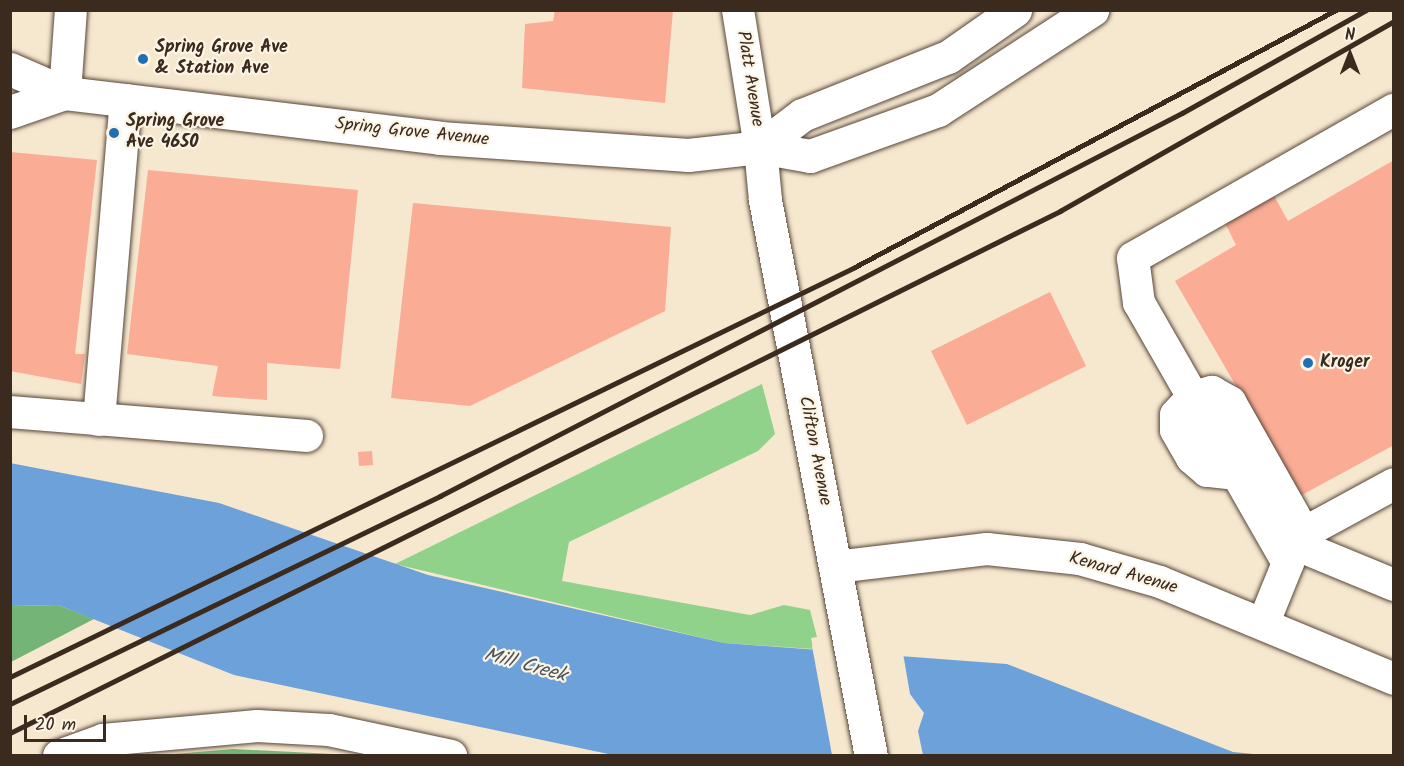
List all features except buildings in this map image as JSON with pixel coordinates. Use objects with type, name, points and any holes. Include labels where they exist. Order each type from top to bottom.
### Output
[{"type":"main road","points":[[760,147],[802,115],[948,57],[1015,10]]},
{"type":"main road","name":"Spring Grove Avenue","points":[[10,69],[65,93],[126,100],[602,151],[688,154],[760,147],[810,156],[878,135],[996,77],[1092,10]]},
{"type":"main road","name":"Spring Grove Avenue","points":[[10,112],[65,93]]},
{"type":"main road","name":"Clifton Avenue","points":[[760,147],[765,200],[850,630],[871,756]]},
{"type":"street","points":[[65,93],[71,10]]},
{"type":"street","name":"Platt Avenue","points":[[738,10],[760,147]]},
{"type":"street","points":[[99,420],[126,100]]},
{"type":"street","points":[[1394,110],[1133,258],[1139,303],[1237,474],[1296,547],[1394,585]]},
{"type":"street","points":[[1193,397],[1212,392],[1230,402],[1296,547]]},
{"type":"street","points":[[10,412],[307,436]]},
{"type":"street","points":[[1264,622],[1296,547],[1394,483]]},
{"type":"street","name":"Kenard Avenue","points":[[836,567],[962,550],[1021,551],[1080,559],[1149,579],[1264,622],[1394,679]]},
{"type":"street","points":[[58,756],[103,740],[257,726],[329,730],[451,756]]},
{"type":"green space","points":[[762,384],[775,434],[758,451],[569,542],[562,581],[750,615],[784,605],[810,610],[817,637],[811,638],[813,649],[724,643],[395,564]]},
{"type":"green space","points":[[58,605],[94,619],[11,662],[11,606]]},
{"type":"green space","points":[[233,749],[353,755],[162,755]]},
{"type":"water","name":"Mill Creek","points":[[10,463],[219,503],[428,575],[724,643],[1007,664],[1233,752],[1264,755],[613,755],[234,675],[58,605],[11,606]]},
{"type":"pier","points":[[812,646],[903,653],[910,694],[924,713],[918,731],[923,755],[832,755]]},
{"type":"railway","points":[[10,677],[855,267],[1336,10]]},
{"type":"railway","points":[[10,704],[440,496],[1182,113],[1366,10]]},
{"type":"railway","points":[[10,733],[1060,211],[1394,21]]},
{"type":"place","name":"Spring Grove Ave & Station Ave","points":[[143,59]]},
{"type":"place","name":"Spring Grove Ave 4650","points":[[114,133]]},
{"type":"place","name":"Kroger","points":[[1308,363]]}]
